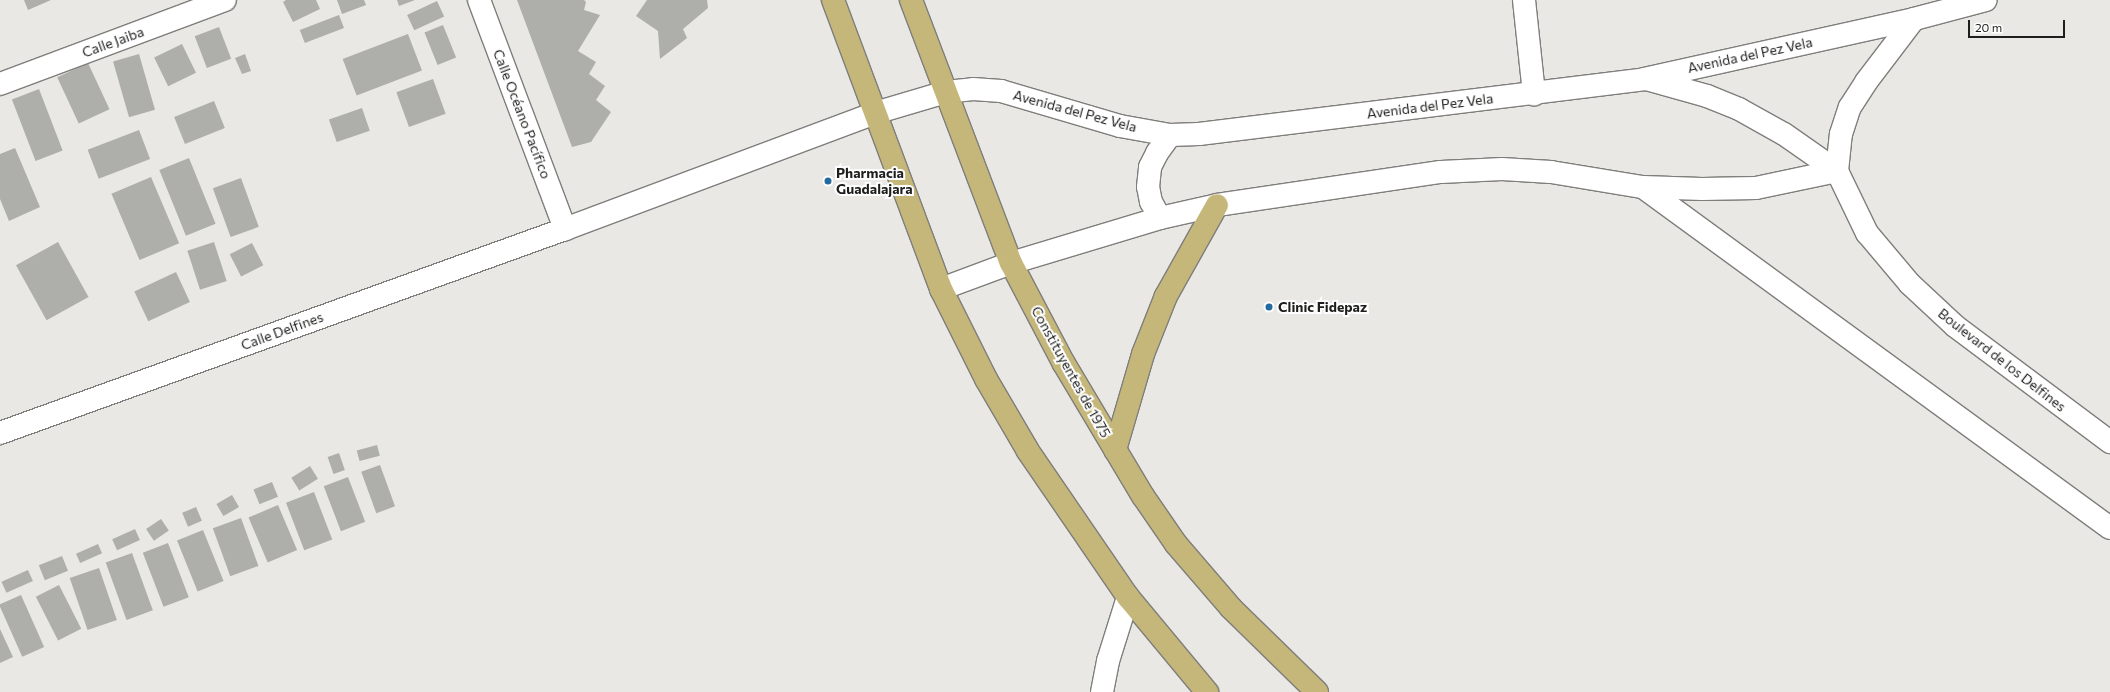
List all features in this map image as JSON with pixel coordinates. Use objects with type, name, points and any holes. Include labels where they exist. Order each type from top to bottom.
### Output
[{"type":"main road","points":[[833,0],[941,289],[986,379],[1028,451],[1128,597],[1207,692]]},
{"type":"main road","name":"Constituyentes de 1975","points":[[911,0],[1011,263],[1062,362],[1115,450],[1172,538],[1205,578],[1317,692]]},
{"type":"main road","points":[[1115,450],[1143,354],[1166,296],[1217,205]]},
{"type":"street","name":"Calle Jaiba","points":[[0,84],[226,0]]},
{"type":"street","name":"Calle Océano Pacífico","points":[[479,0],[565,229]]},
{"type":"street","points":[[1524,0],[1534,94]]},
{"type":"street","name":"Avenida del Pez Vela","points":[[875,113],[946,92],[973,90],[1001,91],[1120,126],[1170,135],[1199,134],[1534,94],[1644,79],[1914,19],[1986,0]]},
{"type":"street","points":[[941,289],[1011,263],[1160,218],[1217,205],[1441,172],[1502,169],[1551,172],[1643,187],[1702,189],[1756,188],[1837,171],[1841,134],[1850,107],[1866,82],[1914,19]]},
{"type":"street","name":"Boulevard de los Delfines","points":[[1644,79],[1707,96],[1738,109],[1784,134],[1837,171],[1867,233],[1910,284],[1955,326],[2110,442]]},
{"type":"street","name":"Calle Delfines","points":[[0,433],[565,229],[875,113]]},
{"type":"street","points":[[1160,218],[1151,202],[1148,187],[1150,167],[1156,153],[1170,135]]},
{"type":"street","points":[[1643,187],[2110,528]]},
{"type":"street","points":[[1102,692],[1108,661],[1128,597]]},
{"type":"building","points":[[24,0],[51,0],[28,10]]},
{"type":"building","points":[[286,0],[316,0],[320,9],[293,22],[283,2]]},
{"type":"building","points":[[337,0],[364,0],[366,5],[342,14]]},
{"type":"building","points":[[397,0],[415,0],[399,6]]},
{"type":"building","points":[[517,0],[584,0],[586,2],[584,10],[600,15],[578,51],[596,62],[589,74],[605,86],[596,100],[611,112],[591,142],[572,147]]},
{"type":"building","points":[[647,0],[707,0],[708,8],[683,29],[687,38],[660,59],[658,31],[636,16]]},
{"type":"building","points":[[437,1],[444,16],[414,30],[407,15]]},
{"type":"building","points":[[339,15],[344,28],[305,43],[300,30]]},
{"type":"building","points":[[443,25],[456,57],[438,65],[424,32]]},
{"type":"building","points":[[219,27],[231,59],[207,68],[195,36]]},
{"type":"building","points":[[408,34],[422,70],[357,95],[343,59]]},
{"type":"building","points":[[182,44],[196,73],[168,86],[154,58]]},
{"type":"building","points":[[139,54],[155,110],[129,117],[113,61]]},
{"type":"building","points":[[245,54],[251,71],[242,74],[235,58]]},
{"type":"building","points":[[88,63],[110,109],[79,124],[57,77]]},
{"type":"building","points":[[433,79],[446,114],[409,127],[396,92]]},
{"type":"building","points":[[39,89],[63,151],[36,161],[12,99]]},
{"type":"building","points":[[214,101],[225,128],[185,144],[174,117]]},
{"type":"building","points":[[362,108],[370,131],[337,142],[329,119]]},
{"type":"building","points":[[139,130],[150,159],[99,179],[88,150]]},
{"type":"building","points":[[15,148],[40,207],[9,221],[0,199],[0,154]]},
{"type":"building","points":[[189,158],[216,224],[186,236],[159,170]]},
{"type":"building","points":[[151,177],[179,243],[140,260],[111,194]]},
{"type":"building","points":[[241,178],[259,227],[231,237],[213,188]]},
{"type":"building","points":[[58,242],[89,297],[47,320],[16,265]]},
{"type":"building","points":[[214,242],[227,281],[200,290],[187,251]]},
{"type":"building","points":[[252,243],[263,265],[241,277],[230,254]]},
{"type":"building","points":[[176,272],[190,302],[148,321],[134,291]]},
{"type":"building","points":[[377,445],[380,456],[360,461],[357,450]]},
{"type":"building","points":[[339,453],[345,470],[334,474],[328,457]]},
{"type":"building","points":[[380,465],[395,506],[376,513],[361,472]]},
{"type":"building","points":[[310,466],[318,479],[299,490],[291,478]]},
{"type":"building","points":[[348,477],[365,522],[341,531],[324,486]]},
{"type":"building","points":[[272,482],[278,497],[259,504],[253,489]]},
{"type":"building","points":[[314,492],[332,540],[304,550],[286,503]]},
{"type":"building","points":[[232,495],[239,507],[223,516],[216,504]]},
{"type":"building","points":[[278,505],[297,550],[268,563],[249,518]]},
{"type":"building","points":[[196,507],[202,521],[188,527],[182,513]]},
{"type":"building","points":[[241,518],[258,566],[230,576],[213,528]]},
{"type":"building","points":[[161,519],[169,531],[154,541],[146,529]]},
{"type":"building","points":[[135,529],[140,540],[117,550],[112,539]]},
{"type":"building","points":[[203,530],[224,581],[198,591],[177,540]]},
{"type":"building","points":[[168,543],[189,597],[164,607],[143,553]]},
{"type":"building","points":[[98,544],[102,553],[80,563],[76,554]]},
{"type":"building","points":[[132,553],[153,610],[127,620],[106,563]]},
{"type":"building","points":[[62,556],[68,571],[45,580],[39,565]]},
{"type":"building","points":[[99,568],[117,620],[88,630],[70,578]]},
{"type":"building","points":[[28,570],[33,581],[6,593],[2,582]]},
{"type":"building","points":[[59,585],[81,629],[58,640],[36,597]]},
{"type":"building","points":[[21,595],[44,647],[22,657],[0,607],[0,604]]},
{"type":"building","points":[[0,629],[13,657],[0,663]]},
{"type":"place","name":"Pharmacia Guadalajara","points":[[828,181]]},
{"type":"place","name":"Clinic Fidepaz","points":[[1269,307]]}]
